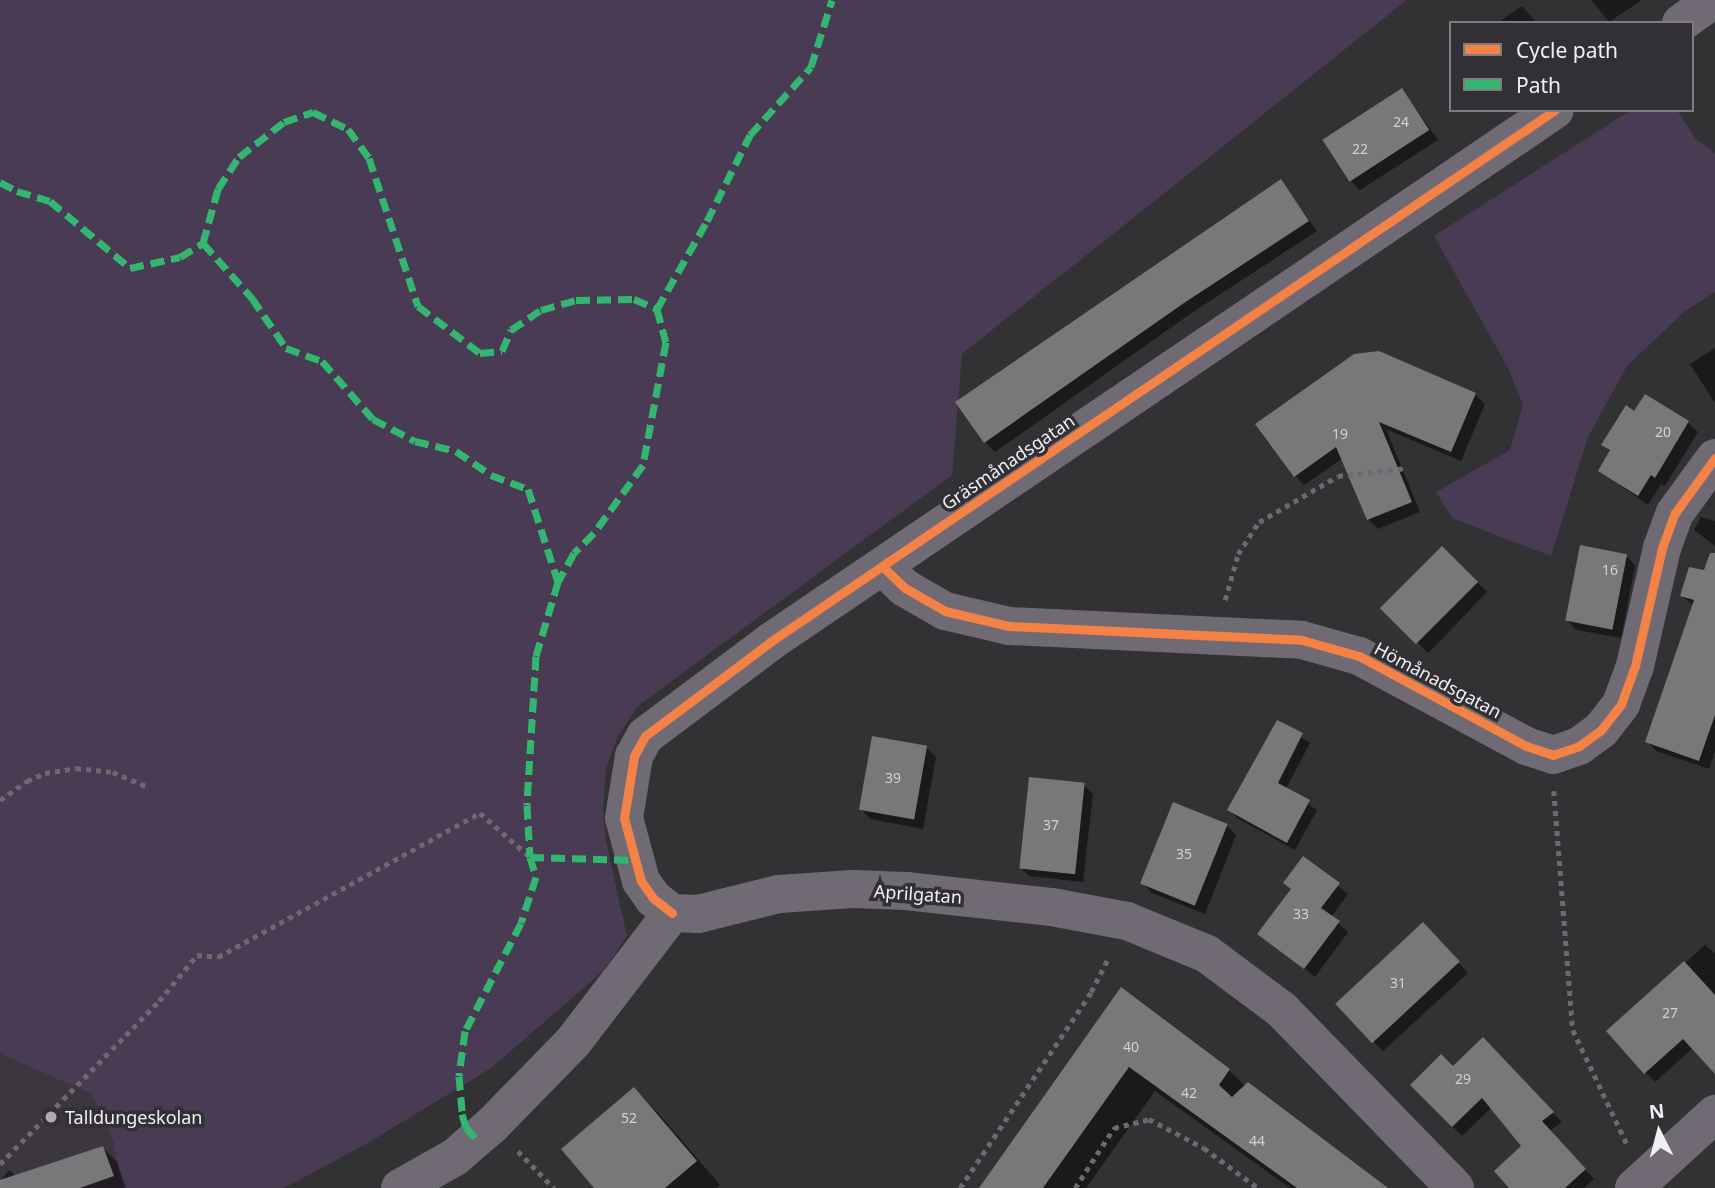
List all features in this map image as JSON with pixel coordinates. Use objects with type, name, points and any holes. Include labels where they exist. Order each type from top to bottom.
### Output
[{"type":"street","points":[[1684,21],[1713,0]]},
{"type":"street","name":"Gräsmånadsgatan","points":[[672,913],[653,898],[641,881],[624,818],[634,757],[645,736],[770,642],[1343,251],[1552,112]]},
{"type":"street","points":[[1553,755],[1579,746],[1601,730],[1621,704],[1635,666],[1662,548],[1675,513],[1715,458]]},
{"type":"street","name":"Hömånadsgatan","points":[[883,567],[905,588],[945,611],[1009,626],[1302,640],[1359,656],[1526,746],[1553,755]]},
{"type":"street","name":"Aprilgatan","points":[[672,913],[698,914],[779,894],[853,889],[906,891],[1052,907],[1127,921],[1207,954],[1282,1010],[1455,1188]]},
{"type":"street","points":[[400,1188],[455,1157],[492,1125],[573,1042],[672,913]]},
{"type":"street","points":[[1643,1180],[1715,1114]]},
{"type":"path","points":[[1224,636],[1225,600],[1238,554],[1259,522],[1338,476],[1406,468]]},
{"type":"path","points":[[1553,755],[1573,1030],[1643,1180]]},
{"type":"path","points":[[0,800],[36,777],[76,768],[113,772],[148,788]]},
{"type":"path","points":[[0,1164],[159,1000],[197,955],[218,957],[480,813],[530,857]]},
{"type":"path","points":[[960,1188],[1091,992],[1127,921]]},
{"type":"path","points":[[1075,1188],[1114,1128],[1149,1119],[1204,1148],[1258,1188]]},
{"type":"path","points":[[492,1125],[554,1188]]},
{"type":"shaded area","points":[[0,0],[1407,0],[962,354],[952,475],[638,706],[618,736],[606,768],[603,809],[606,841],[627,936],[603,971],[490,1069],[366,1144],[284,1188],[122,1188],[113,1140],[92,1094],[0,1054]]},
{"type":"shaded area","points":[[1628,112],[1678,112],[1696,139],[1715,153],[1715,292],[1684,312],[1627,366],[1588,437],[1551,556],[1452,518],[1436,492],[1510,450],[1523,405],[1509,370],[1434,236]]},
{"type":"shaded area","name":"Talldungeskolan","points":[[0,1054],[92,1094],[113,1140],[122,1188],[0,1188]]},
{"type":"building","points":[[1402,88],[1429,130],[1350,182],[1322,140]]},
{"type":"building","points":[[1281,179],[1309,221],[1184,303],[984,443],[955,402]]},
{"type":"building","points":[[1379,351],[1476,393],[1451,452],[1379,422],[1412,502],[1367,520],[1336,447],[1294,477],[1255,424],[1354,354]]},
{"type":"building","points":[[1645,394],[1689,421],[1655,478],[1651,475],[1638,496],[1598,471],[1610,450],[1601,445],[1626,405],[1634,411]]},
{"type":"building","points":[[1580,545],[1627,554],[1612,630],[1565,621]]},
{"type":"building","points":[[1442,546],[1478,582],[1416,644],[1380,608]]},
{"type":"building","points":[[1710,553],[1715,553],[1715,715],[1699,761],[1645,742],[1694,600],[1680,596],[1689,567],[1704,570]]},
{"type":"building","points":[[1277,720],[1303,733],[1278,783],[1310,800],[1287,843],[1227,810]]},
{"type":"building","points":[[872,736],[927,746],[914,820],[859,810]]},
{"type":"building","points":[[1029,777],[1085,783],[1075,874],[1019,868]]},
{"type":"building","points":[[1173,802],[1228,824],[1195,906],[1140,884]]},
{"type":"building","points":[[1303,856],[1340,883],[1321,908],[1340,921],[1304,969],[1257,934],[1291,889],[1283,883]]},
{"type":"building","points":[[1423,922],[1460,961],[1372,1043],[1335,1004]]},
{"type":"building","points":[[1684,961],[1715,995],[1715,1074],[1683,1039],[1644,1074],[1606,1031]]},
{"type":"building","points":[[1121,987],[1230,1069],[1219,1085],[1232,1097],[1248,1082],[1388,1188],[1297,1188],[1129,1067],[1043,1188],[979,1188]]},
{"type":"building","points":[[1483,1037],[1554,1112],[1542,1121],[1586,1169],[1565,1188],[1509,1188],[1494,1171],[1521,1146],[1482,1098],[1452,1127],[1410,1085],[1441,1054],[1453,1066]]},
{"type":"building","points":[[634,1087],[697,1161],[665,1188],[594,1188],[561,1149]]},
{"type":"building","points":[[103,1146],[114,1176],[80,1188],[0,1188],[0,1180]]},
{"type":"marked path","points":[[657,309],[707,221],[750,135],[811,67],[832,0]]},
{"type":"marked path","points":[[0,182],[17,191],[50,201],[130,268],[180,257],[203,243],[218,189],[239,157],[284,122],[313,112],[348,129],[369,158],[418,306],[480,353],[502,351],[511,330],[541,310],[576,300],[634,299],[657,309],[666,342],[643,465],[594,533],[574,553],[558,582],[536,656],[527,805],[530,857],[536,877],[521,923],[465,1031],[459,1076],[462,1114],[466,1127],[476,1139]]},
{"type":"marked path","points":[[203,243],[252,298],[286,348],[322,361],[373,419],[415,441],[456,451],[491,475],[528,489],[558,582]]},
{"type":"marked path","points":[[530,857],[634,860]]},
{"type":"cycle path","points":[[672,913],[653,898],[641,881],[624,818],[634,756],[645,736],[770,642],[1552,112]]},
{"type":"cycle path","points":[[883,567],[905,588],[945,611],[1009,626],[1302,640],[1359,656],[1526,746],[1553,755],[1579,746],[1601,730],[1621,704],[1635,666],[1662,548],[1675,513],[1715,458]]},
{"type":"place","name":"Talldungeskolan","points":[[51,1117]]}]
